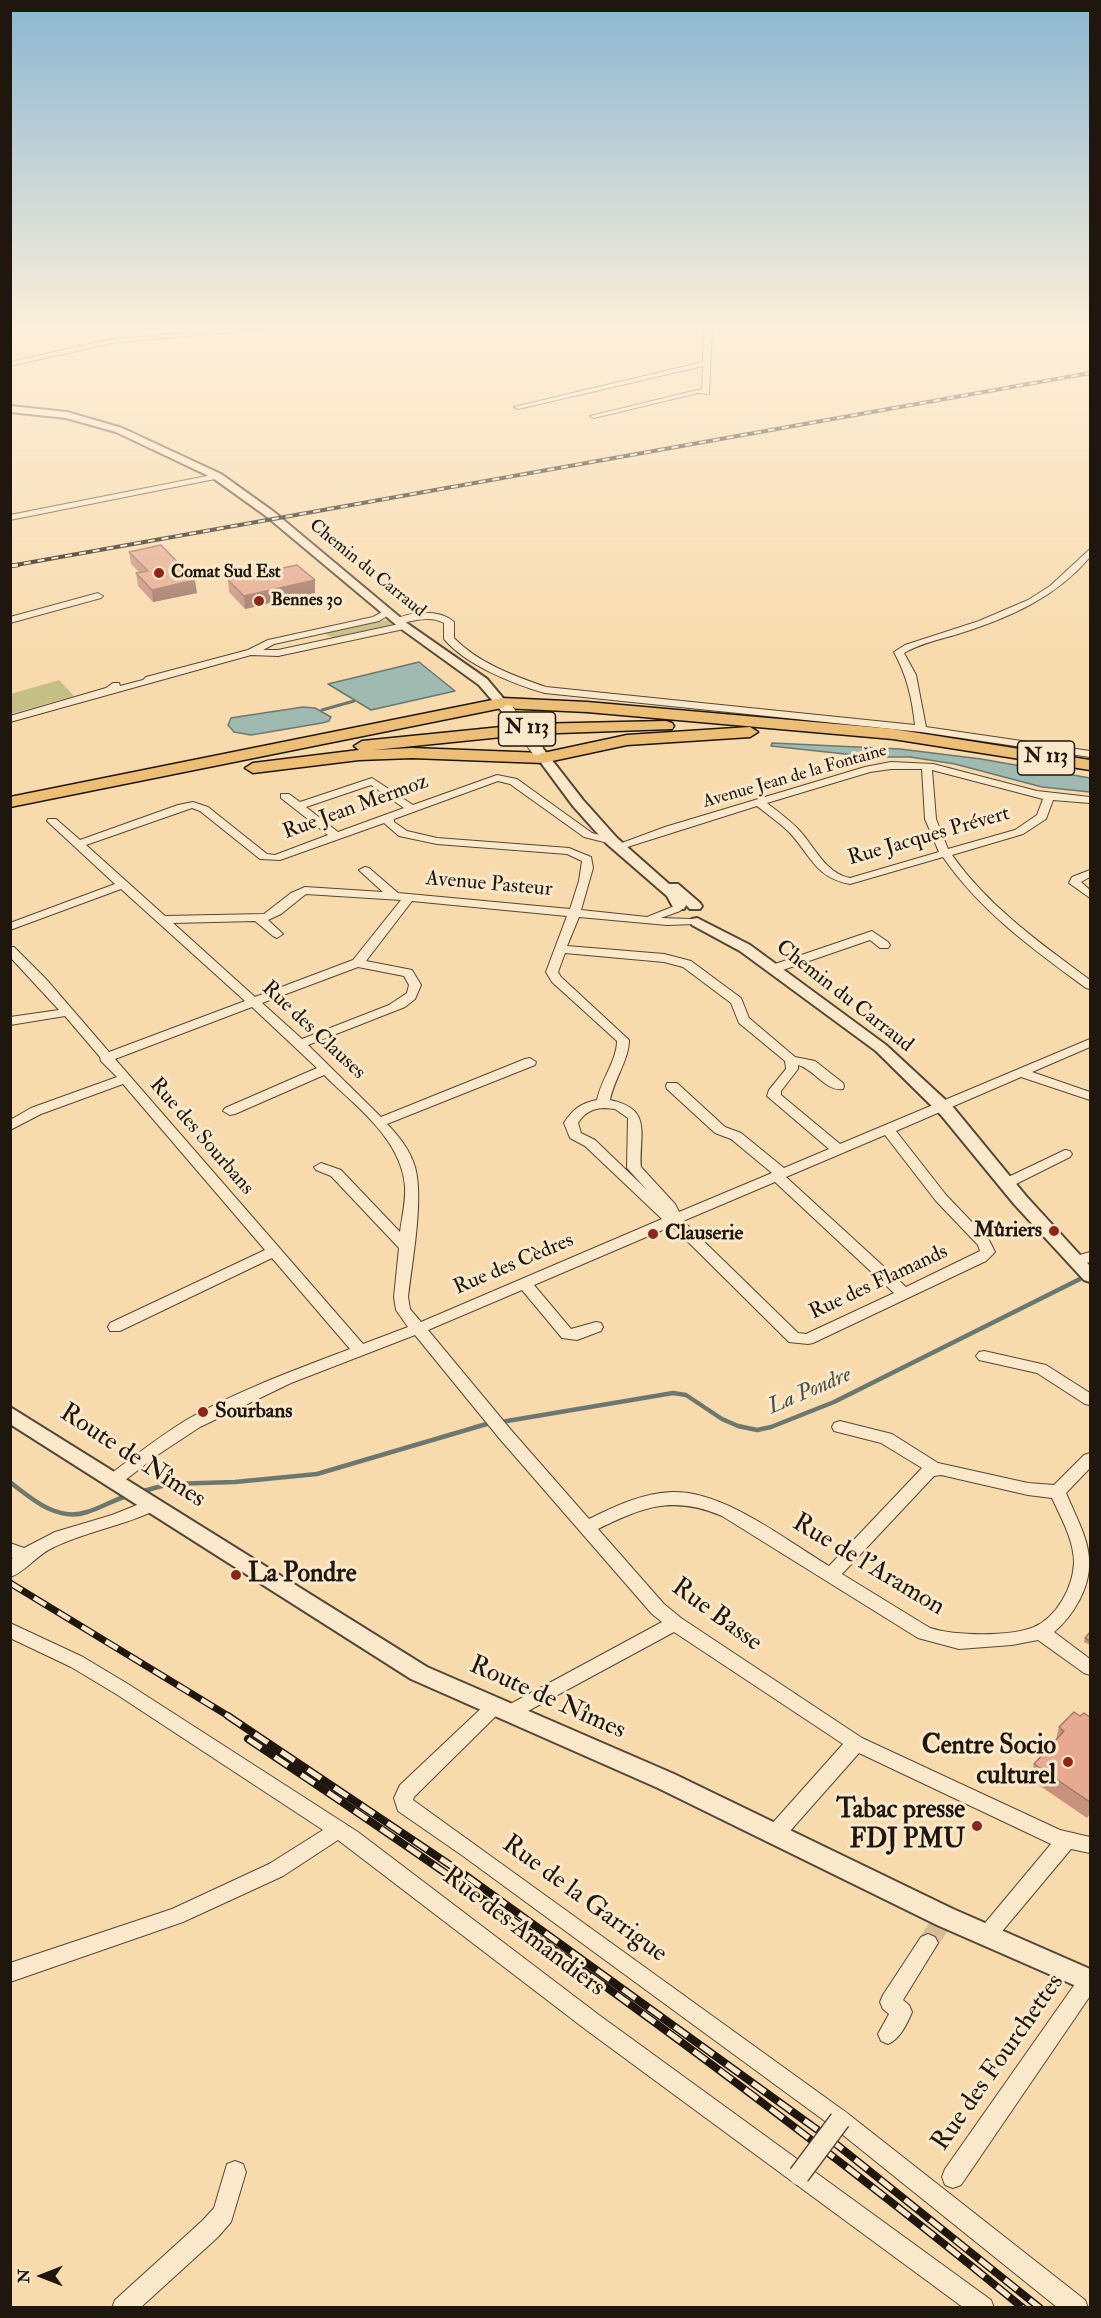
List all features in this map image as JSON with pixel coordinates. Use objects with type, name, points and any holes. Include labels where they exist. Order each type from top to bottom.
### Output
[{"type":"main road","points":[[56,795],[505,707],[756,720],[893,734],[1001,751]]},
{"type":"main road","name":"N 113","points":[[16,802],[381,743],[531,729],[677,726],[786,729],[897,738],[1090,765]]},
{"type":"main road","points":[[56,795],[359,755],[540,753],[627,740],[739,732],[827,735],[1001,751]]},
{"type":"street","name":"Chemin du Carraud","points":[[136,437],[217,476],[270,514],[401,624],[483,682],[615,844],[673,894],[677,908],[697,916]]},
{"type":"street","points":[[10,518],[217,476]]},
{"type":"street","points":[[921,729],[911,675],[899,656],[903,649],[1017,609],[1055,586],[1084,561],[1090,552]]},
{"type":"street","points":[[10,620],[98,596]]},
{"type":"street","points":[[10,719],[251,652],[270,642],[376,619],[387,613]]},
{"type":"street","points":[[251,652],[278,653],[401,624],[425,616],[442,618],[449,622],[449,639],[457,647],[512,680],[545,690],[921,729],[1090,754]]},
{"type":"street","name":"Avenue Jean de la Fontaine","points":[[615,844],[673,832],[678,828],[886,765],[927,766],[969,774],[1049,796],[1090,800]]},
{"type":"street","points":[[927,766],[932,823],[947,854],[966,881],[1009,922],[1090,985]]},
{"type":"street","name":"Rue Jean Mermoz","points":[[80,844],[190,805],[201,808],[267,858],[276,858],[492,779],[506,779],[519,784],[588,835],[615,844]]},
{"type":"street","points":[[301,808],[303,804],[372,781],[412,809]]},
{"type":"street","points":[[285,796],[336,836]]},
{"type":"street","name":"Rue Jacques Prévert","points":[[760,803],[795,832],[819,863],[846,881],[860,880],[1027,829],[1042,817],[1049,796]]},
{"type":"street","points":[[390,818],[389,823],[403,834],[417,835],[437,841],[569,851],[587,859],[588,867],[575,912],[553,968],[553,975],[623,1040],[622,1050],[607,1084],[603,1104]]},
{"type":"street","name":"Rue des Clauses","points":[[52,821],[300,1044],[380,1122],[399,1144],[411,1174],[412,1199],[401,1305],[417,1329]]},
{"type":"street","name":"Chemin du Carraud","points":[[634,860],[697,916],[871,1039],[942,1107],[1036,1219],[1085,1264]]},
{"type":"street","points":[[365,870],[395,896]]},
{"type":"street","points":[[1090,873],[1075,881],[1090,895]]},
{"type":"street","points":[[10,927],[122,885]]},
{"type":"street","points":[[164,920],[259,918],[277,913],[303,890],[410,897]]},
{"type":"street","name":"Avenue Pasteur","points":[[105,1058],[357,963],[410,897],[630,917],[697,916]]},
{"type":"street","name":"Avenue Pasteur","points":[[630,917],[658,916],[677,908]]},
{"type":"street","points":[[259,918],[277,934]]},
{"type":"street","points":[[773,969],[872,935],[885,945]]},
{"type":"street","points":[[561,949],[664,958],[687,964],[737,1001],[742,1020],[791,1060],[810,1064],[838,1086]]},
{"type":"street","name":"Rue des Sourbans","points":[[10,950],[29,968],[360,1351]]},
{"type":"street","points":[[300,1044],[404,1004],[413,995],[414,980],[408,973],[357,963]]},
{"type":"street","points":[[10,1022],[67,1012]]},
{"type":"street","name":"Rue des Cèdres","points":[[114,1480],[185,1429],[232,1403],[285,1379],[417,1329],[1090,1043]]},
{"type":"street","points":[[791,1060],[792,1069],[775,1090],[774,1096],[837,1149]]},
{"type":"street","points":[[380,1122],[530,1062]]},
{"type":"street","points":[[230,1111],[326,1070]]},
{"type":"street","points":[[1021,1072],[1090,1096]]},
{"type":"street","points":[[10,1126],[36,1111],[123,1079]]},
{"type":"street","points":[[672,1086],[720,1130],[736,1136],[779,1174],[905,1295]]},
{"type":"street","points":[[603,1104],[627,1110],[634,1118],[636,1126],[633,1134],[634,1168],[670,1207],[674,1220],[662,1213],[590,1143],[575,1135],[571,1123],[578,1112],[585,1107],[603,1104]]},
{"type":"street","name":"Rue des Flamands","points":[[674,1220],[797,1339],[808,1339],[905,1295],[987,1254],[987,1250],[888,1130]]},
{"type":"street","points":[[1007,1183],[1065,1154]]},
{"type":"street","points":[[321,1167],[336,1173],[406,1248]]},
{"type":"street","points":[[115,1327],[273,1252]]},
{"type":"street","points":[[524,1283],[567,1334],[577,1335],[596,1327]]},
{"type":"street","name":"Rue Basse","points":[[417,1329],[585,1527],[658,1609],[675,1623],[856,1743],[1066,1841],[1090,1845]]},
{"type":"street","points":[[984,1356],[1041,1369],[1090,1400]]},
{"type":"street","name":"Route de Nîmes","points":[[10,1414],[419,1673],[666,1781],[923,1907],[1090,1981]]},
{"type":"street","points":[[840,1426],[886,1438],[935,1469],[1028,1489],[1058,1492]]},
{"type":"street","points":[[1058,1492],[1068,1479],[1090,1459]]},
{"type":"street","points":[[831,1574],[927,1473],[935,1469]]},
{"type":"street","points":[[1058,1492],[1077,1535],[1081,1557],[1080,1580],[1076,1593],[1041,1632],[1090,1668]]},
{"type":"street","name":"Rue de l'Aramon","points":[[585,1527],[648,1500],[671,1497],[696,1499],[728,1512],[831,1574],[906,1623],[943,1639],[964,1642],[982,1641],[1041,1632]]},
{"type":"street","points":[[10,1571],[17,1553],[55,1538],[123,1518],[152,1505]]},
{"type":"street","points":[[502,1710],[675,1623]]},
{"type":"street","name":"Rue des Amandiers","points":[[10,1630],[76,1662],[122,1689],[338,1830],[799,2175],[983,2307]]},
{"type":"street","name":"Rue de la Garrigue","points":[[502,1710],[407,1791],[404,1798],[405,1805],[479,1856],[840,2120]]},
{"type":"street","points":[[776,1833],[856,1743]]},
{"type":"street","points":[[10,1973],[176,1916],[276,1870],[338,1830]]},
{"type":"street","points":[[987,1935],[1066,1841]]},
{"type":"street","points":[[888,2034],[902,2012],[890,2001],[928,1943]]},
{"type":"street","name":"Rue des Fourchettes","points":[[953,2177],[1090,1981]]},
{"type":"street","points":[[799,2175],[840,2120],[1077,2307]]},
{"type":"street","points":[[123,2307],[210,2229],[223,2214],[235,2172]]},
{"type":"shaded area","points":[[381,620],[390,621],[392,625],[335,638],[326,635],[329,631]]},
{"type":"shaded area","points":[[59,680],[74,696],[11,714],[11,694]]},
{"type":"water","points":[[419,662],[455,691],[371,710],[328,684]]},
{"type":"water","points":[[303,707],[315,708],[331,717],[329,721],[322,723],[251,735],[234,732],[228,725],[231,718]]},
{"type":"water","points":[[772,743],[900,749],[981,759],[1090,778],[1090,792],[1042,787],[955,764],[910,757],[873,757],[771,746]]},
{"type":"building","points":[[161,545],[195,580],[152,590],[136,573],[148,571],[129,552]]},
{"type":"building","points":[[297,565],[315,580],[244,596],[228,580]]},
{"type":"building","name":"Centre Socio culturel","points":[[1074,1712],[1080,1716],[1084,1713],[1090,1717],[1090,1802],[1034,1764],[1064,1731],[1059,1727]]},
{"type":"waterway","points":[[322,710],[354,701]]},
{"type":"waterway","name":"La Pondre","points":[[501,1422],[673,1393],[686,1395],[722,1419],[738,1426],[757,1430],[771,1427],[834,1402],[1090,1274]]},
{"type":"waterway","name":"La Pondre","points":[[140,1492],[169,1484],[235,1482],[317,1474],[490,1423]]},
{"type":"waterway","name":"La Pondre","points":[[10,1482],[46,1507],[65,1514],[87,1512],[127,1496]]},
{"type":"tunnel","points":[[928,1943],[945,1917]]},
{"type":"railway","points":[[18,565],[10,566],[731,437]]},
{"type":"railway","points":[[10,1583],[230,1717]]},
{"type":"railway","points":[[228,1716],[465,1875],[826,2136],[1040,2308]]},
{"type":"railway","points":[[248,1739],[447,1874],[643,2014],[835,2158],[1023,2308]]},
{"type":"place","name":"Comat Sud Est","points":[[159,573]]},
{"type":"place","name":"Bennes 30","points":[[259,601]]},
{"type":"place","name":"Mûriers","points":[[1054,1231]]},
{"type":"place","name":"Clauserie","points":[[653,1234]]},
{"type":"place","name":"Sourbans","points":[[203,1412]]},
{"type":"place","name":"La Pondre","points":[[236,1575]]},
{"type":"place","name":"Centre Socio culturel","points":[[1068,1762]]},
{"type":"place","name":"Tabac presse FDJ PMU","points":[[977,1826]]}]
